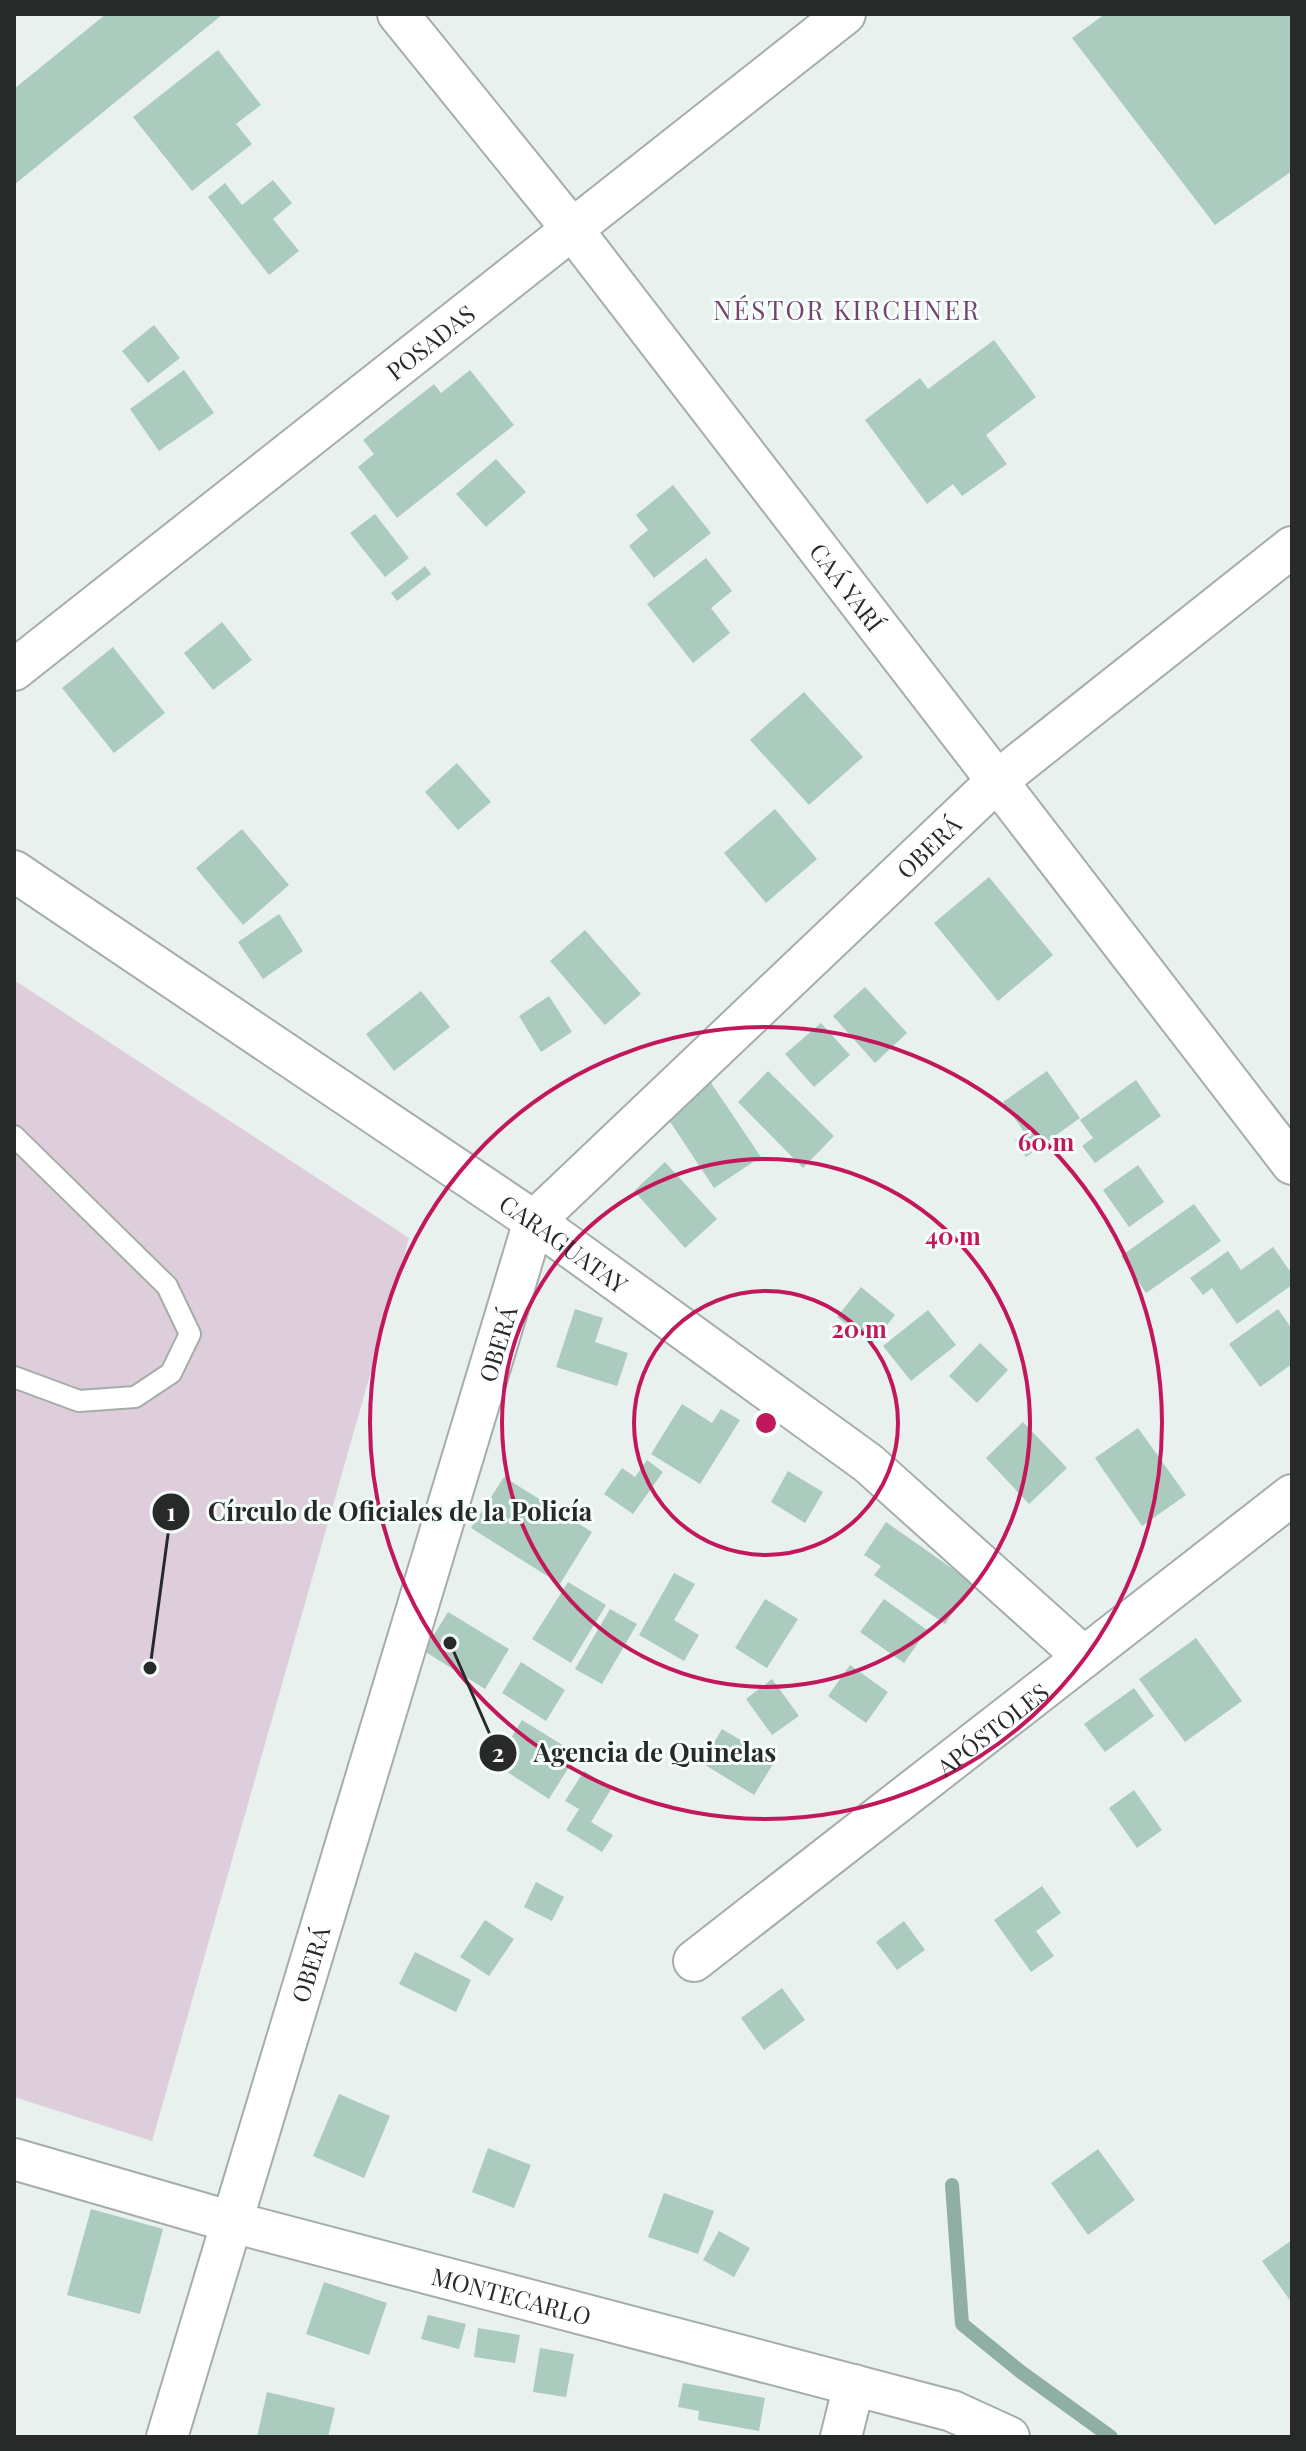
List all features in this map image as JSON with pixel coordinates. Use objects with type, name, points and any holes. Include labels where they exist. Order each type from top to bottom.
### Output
[{"type":"street","name":"CAÁ YARÍ","points":[[398,14],[572,229],[1292,1164]]},
{"type":"street","name":"POSADAS","points":[[14,670],[845,14]]},
{"type":"street","name":"OBERÁ","points":[[167,2437],[534,1221],[997,781],[1292,547]]},
{"type":"street","name":"CARAGUATAY","points":[[14,871],[534,1221],[868,1463],[1084,1657]]},
{"type":"street","name":"APÓSTOLES","points":[[694,1961],[1292,1495]]},
{"type":"street","name":"MONTECARLO","points":[[14,2159],[232,2222],[952,2411],[1009,2437]]},
{"type":"street","points":[[841,2437],[854,2385]]},
{"type":"lane","points":[[14,1136],[167,1286],[190,1334],[171,1373],[135,1397],[79,1401],[14,1377]]},
{"type":"shaded area","points":[[14,980],[409,1238],[152,2141],[14,2097]]},
{"type":"building","points":[[106,14],[223,14],[14,185],[14,89]]},
{"type":"building","points":[[1105,14],[1292,14],[1292,171],[1215,225],[1072,38]]},
{"type":"building","points":[[218,50],[261,105],[236,124],[252,144],[192,191],[133,117]]},
{"type":"building","points":[[273,180],[292,203],[273,219],[299,251],[269,275],[208,197],[225,183],[242,205]]},
{"type":"building","points":[[154,325],[180,358],[148,383],[122,351]]},
{"type":"building","points":[[994,340],[1036,397],[986,435],[1007,464],[962,496],[953,484],[927,504],[865,420],[920,378],[928,389]]},
{"type":"building","points":[[184,370],[214,413],[159,451],[130,409]]},
{"type":"building","points":[[470,370],[514,425],[397,518],[358,467],[374,454],[363,440],[434,384],[441,393]]},
{"type":"building","points":[[496,459],[526,492],[486,527],[456,494]]},
{"type":"building","points":[[673,485],[711,533],[654,578],[629,546],[648,530],[636,515]]},
{"type":"building","points":[[375,514],[409,558],[385,577],[350,533]]},
{"type":"building","points":[[706,558],[732,591],[711,608],[730,633],[693,663],[647,604]]},
{"type":"building","points":[[425,566],[431,574],[397,601],[391,593]]},
{"type":"building","points":[[222,622],[252,660],[213,690],[184,653]]},
{"type":"building","points":[[113,647],[165,713],[114,753],[62,688]]},
{"type":"building","points":[[804,692],[863,757],[809,805],[750,740]]},
{"type":"building","points":[[457,763],[491,802],[458,830],[425,792]]},
{"type":"building","points":[[775,809],[817,859],[766,903],[724,853]]},
{"type":"building","points":[[242,829],[289,885],[243,925],[196,868]]},
{"type":"building","points":[[989,877],[1053,955],[998,1001],[934,923]]},
{"type":"building","points":[[279,914],[303,951],[263,979],[238,942]]},
{"type":"building","points":[[585,930],[641,994],[605,1025],[550,961]]},
{"type":"building","points":[[865,987],[907,1033],[875,1063],[833,1016]]},
{"type":"building","points":[[421,991],[450,1027],[394,1071],[366,1034]]},
{"type":"building","points":[[549,996],[572,1032],[541,1052],[519,1016]]},
{"type":"building","points":[[821,1023],[850,1055],[814,1087],[785,1054]]},
{"type":"building","points":[[768,1071],[834,1136],[803,1168],[738,1102]]},
{"type":"building","points":[[1047,1071],[1080,1118],[1026,1157],[1015,1140],[1025,1133],[1003,1102]]},
{"type":"building","points":[[707,1077],[761,1157],[714,1188],[661,1108]]},
{"type":"building","points":[[1136,1080],[1161,1116],[1095,1163],[1082,1146],[1093,1138],[1080,1120]]},
{"type":"building","points":[[665,1162],[717,1219],[685,1248],[634,1191]]},
{"type":"building","points":[[1138,1165],[1164,1202],[1129,1227],[1103,1190]]},
{"type":"building","points":[[1194,1204],[1221,1241],[1146,1293],[1121,1256]]},
{"type":"building","points":[[1273,1247],[1292,1274],[1292,1285],[1237,1324],[1212,1288],[1203,1295],[1190,1278],[1228,1251],[1241,1270]]},
{"type":"building","points":[[861,1287],[895,1315],[872,1344],[837,1317]]},
{"type":"building","points":[[575,1309],[603,1318],[595,1342],[628,1353],[617,1386],[556,1367]]},
{"type":"building","points":[[1278,1309],[1292,1329],[1292,1364],[1260,1387],[1229,1344]]},
{"type":"building","points":[[928,1310],[956,1345],[911,1381],[883,1346]]},
{"type":"building","points":[[980,1343],[1008,1370],[977,1403],[949,1376]]},
{"type":"building","points":[[682,1404],[712,1423],[721,1409],[740,1420],[700,1484],[651,1454]]},
{"type":"building","points":[[1023,1422],[1067,1468],[1029,1504],[986,1458]]},
{"type":"building","points":[[1138,1428],[1186,1495],[1142,1526],[1095,1458]]},
{"type":"building","points":[[647,1460],[663,1472],[633,1514],[604,1494],[622,1468],[635,1477]]},
{"type":"building","points":[[788,1471],[823,1492],[805,1523],[771,1502]]},
{"type":"building","points":[[504,1477],[592,1532],[560,1584],[471,1528]]},
{"type":"building","points":[[886,1522],[973,1583],[945,1624],[874,1575],[881,1566],[864,1555]]},
{"type":"building","points":[[674,1573],[695,1584],[674,1620],[699,1635],[684,1661],[639,1635]]},
{"type":"building","points":[[568,1582],[606,1605],[571,1663],[532,1639]]},
{"type":"building","points":[[765,1599],[798,1619],[767,1668],[735,1648]]},
{"type":"building","points":[[884,1599],[927,1630],[904,1663],[860,1632]]},
{"type":"building","points":[[610,1609],[637,1624],[602,1684],[575,1669]]},
{"type":"building","points":[[448,1612],[509,1649],[485,1689],[424,1651]]},
{"type":"building","points":[[1196,1638],[1242,1701],[1185,1742],[1139,1679]]},
{"type":"building","points":[[521,1662],[565,1690],[546,1721],[502,1693]]},
{"type":"building","points":[[850,1665],[888,1692],[866,1723],[828,1696]]},
{"type":"building","points":[[772,1679],[799,1716],[772,1735],[746,1699]]},
{"type":"building","points":[[1134,1688],[1154,1716],[1105,1752],[1084,1724]]},
{"type":"building","points":[[522,1720],[577,1754],[549,1799],[495,1764]]},
{"type":"building","points":[[722,1729],[775,1761],[754,1795],[702,1763]]},
{"type":"building","points":[[584,1771],[612,1788],[591,1822],[613,1835],[602,1852],[566,1830],[579,1809],[565,1801]]},
{"type":"building","points":[[1134,1790],[1162,1830],[1137,1848],[1109,1808]]},
{"type":"building","points":[[536,1882],[564,1897],[552,1921],[524,1907]]},
{"type":"building","points":[[1042,1886],[1061,1913],[1036,1931],[1054,1956],[1031,1972],[994,1920]]},
{"type":"building","points":[[485,1920],[514,1939],[489,1976],[460,1957]]},
{"type":"building","points":[[904,1921],[925,1950],[897,1970],[876,1942]]},
{"type":"building","points":[[415,1952],[471,1980],[456,2012],[399,1984]]},
{"type":"building","points":[[782,1988],[805,2020],[764,2050],[741,2018]]},
{"type":"building","points":[[339,2094],[390,2116],[364,2178],[313,2156]]},
{"type":"building","points":[[488,2148],[531,2165],[514,2208],[472,2192]]},
{"type":"building","points":[[1098,2149],[1135,2200],[1088,2235],[1051,2183]]},
{"type":"building","points":[[664,2193],[714,2211],[698,2254],[648,2237]]},
{"type":"building","points":[[91,2209],[163,2229],[140,2314],[67,2295]]},
{"type":"building","points":[[719,2231],[750,2248],[734,2277],[703,2260]]},
{"type":"building","points":[[1292,2240],[1292,2303],[1262,2261]]},
{"type":"building","points":[[324,2282],[387,2303],[369,2355],[306,2334]]},
{"type":"building","points":[[428,2315],[466,2324],[459,2349],[421,2339]]},
{"type":"building","points":[[478,2328],[520,2335],[515,2363],[474,2357]]},
{"type":"building","points":[[540,2348],[574,2354],[566,2397],[533,2392]]},
{"type":"building","points":[[683,2383],[765,2398],[759,2431],[698,2420],[699,2411],[678,2407]]},
{"type":"building","points":[[267,2392],[335,2408],[328,2437],[257,2437]]},
{"type":"waterway","points":[[952,2185],[962,2324],[1021,2372],[1111,2437]]},
{"type":"place","name":"Agencia de Quinelas","points":[[450,1643]]},
{"type":"place","name":"Círculo de Oficiales de la Policía","points":[[150,1668]]},
{"type":"district","name":"NÉSTOR KIRCHNER","points":[[847,309]]}]
